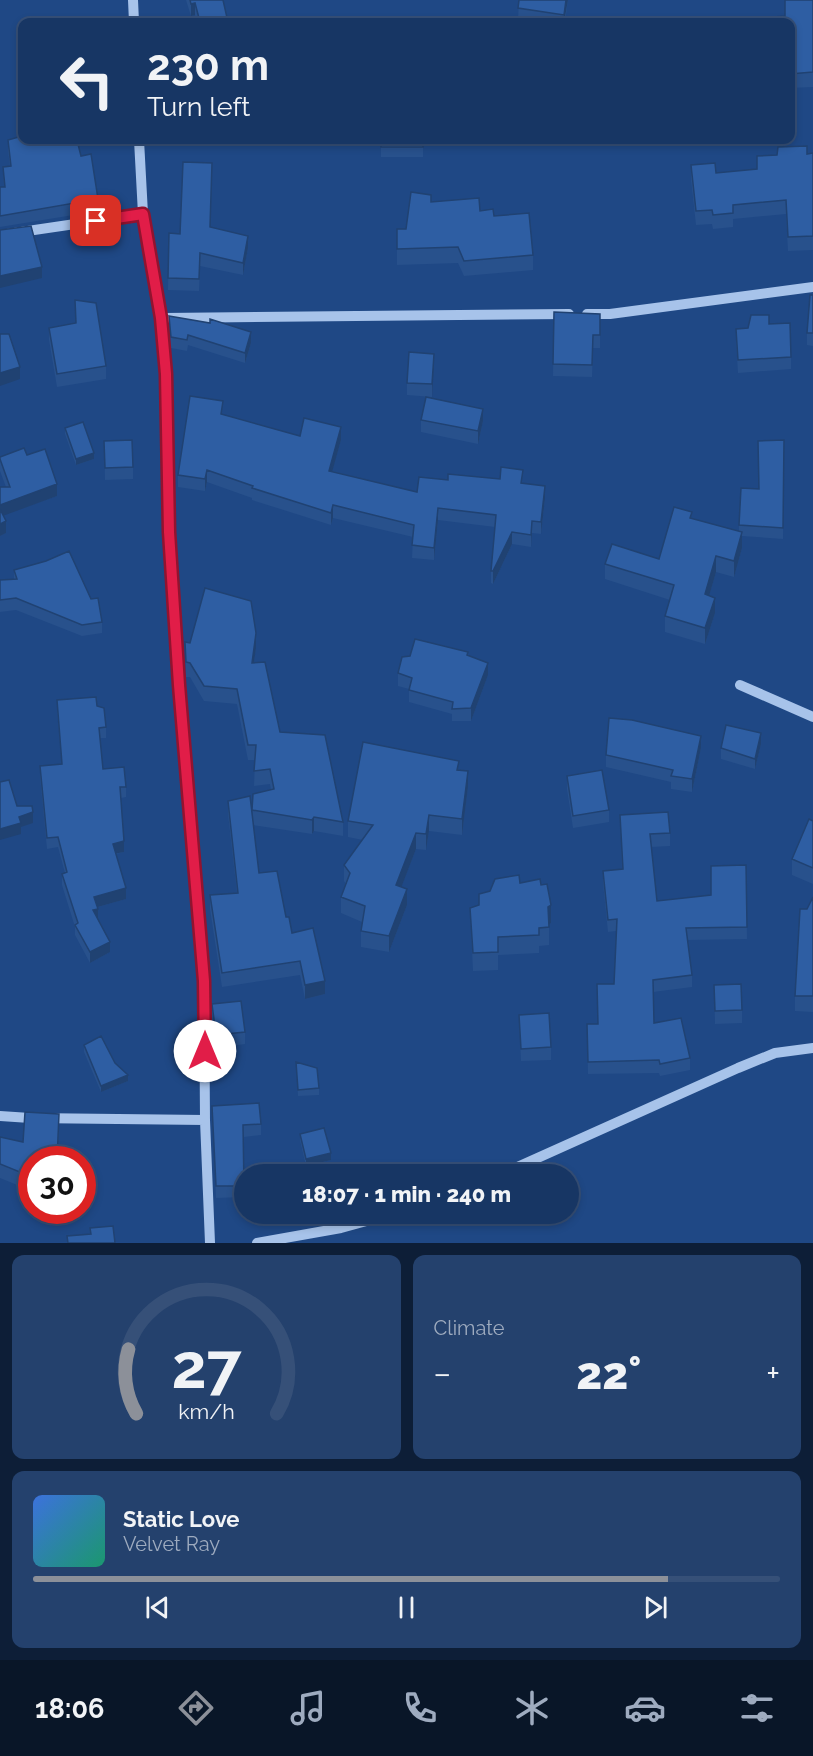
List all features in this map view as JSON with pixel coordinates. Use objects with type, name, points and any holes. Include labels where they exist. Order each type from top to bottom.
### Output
[{"type":"street","points":[[133,0],[134,18]]},
{"type":"street","points":[[139,144],[143,214],[161,318],[166,374],[169,532],[179,685],[204,981],[205,1120],[210,1243]]},
{"type":"street","points":[[0,235],[143,214]]},
{"type":"street","points":[[161,318],[610,314],[813,287]]},
{"type":"street","points":[[740,685],[813,717]]},
{"type":"street","points":[[524,1164],[747,1064],[775,1053],[813,1047]]},
{"type":"street","points":[[0,1116],[205,1120]]},
{"type":"street","points":[[257,1243],[355,1224]]},
{"type":"building","points":[[190,0],[223,0],[227,18],[199,18],[195,3],[191,4]]},
{"type":"building","points":[[519,0],[566,0],[564,15],[518,8]]},
{"type":"building","points":[[785,0],[813,0],[813,72],[795,74],[795,18],[763,18],[785,16]]},
{"type":"building","points":[[18,137],[18,144],[78,144],[81,156],[91,154],[98,199],[0,216],[0,187],[5,187],[3,167],[11,166],[8,140]]},
{"type":"building","points":[[381,144],[423,144],[423,147],[381,147]]},
{"type":"building","points":[[807,146],[807,154],[813,153],[813,236],[788,237],[786,200],[733,205],[733,213],[713,215],[712,210],[696,211],[691,165],[715,163],[716,173],[757,169],[757,156],[777,155],[778,147]]},
{"type":"building","points":[[183,162],[212,163],[210,227],[248,236],[243,263],[200,253],[199,279],[168,278],[169,233],[180,234]]},
{"type":"building","points":[[411,192],[431,195],[431,202],[479,198],[480,211],[493,209],[494,216],[529,213],[533,255],[464,261],[458,247],[397,249],[397,229],[406,229]]},
{"type":"building","points":[[31,226],[42,267],[0,276],[0,230]]},
{"type":"building","points":[[810,295],[813,295],[813,333],[807,333]]},
{"type":"building","points":[[75,300],[96,303],[106,366],[57,374],[49,328],[76,323]]},
{"type":"building","points":[[554,312],[600,314],[600,335],[593,335],[592,365],[553,364]]},
{"type":"building","points":[[751,315],[769,315],[769,324],[790,323],[791,357],[738,360],[736,329],[748,328]]},
{"type":"building","points":[[169,316],[210,323],[210,319],[251,332],[245,353],[188,335],[187,340],[171,337]]},
{"type":"building","points":[[0,334],[9,334],[20,367],[0,373]]},
{"type":"building","points":[[409,352],[434,354],[432,384],[407,383]]},
{"type":"building","points":[[190,396],[223,401],[221,414],[300,436],[304,418],[341,427],[329,471],[417,492],[419,477],[448,480],[448,474],[500,479],[501,467],[523,470],[521,483],[545,486],[541,522],[532,521],[531,535],[512,532],[491,571],[496,515],[438,508],[434,548],[412,545],[414,525],[333,505],[331,513],[252,488],[253,486],[207,470],[205,479],[178,475]]},
{"type":"building","points":[[426,397],[483,409],[478,431],[421,420]]},
{"type":"building","points":[[83,422],[94,453],[76,459],[65,428]]},
{"type":"building","points":[[132,440],[133,467],[105,468],[104,441]]},
{"type":"building","points":[[784,440],[783,528],[739,525],[741,488],[759,489],[758,441]]},
{"type":"building","points":[[24,448],[27,455],[45,449],[57,484],[0,505],[0,487],[10,487],[0,457]]},
{"type":"building","points":[[674,507],[692,512],[690,518],[742,532],[734,561],[716,556],[705,594],[715,598],[705,628],[665,616],[674,585],[605,564],[612,544],[659,559]]},
{"type":"building","points":[[0,509],[6,521],[0,524]]},
{"type":"building","points":[[69,551],[91,599],[98,598],[102,622],[82,625],[16,598],[0,600],[0,580],[17,579],[14,570],[46,561]]},
{"type":"building","points":[[205,588],[251,601],[256,633],[252,663],[265,662],[280,732],[325,735],[343,822],[314,817],[312,820],[252,810],[253,794],[274,789],[270,769],[254,771],[256,745],[248,745],[237,689],[204,686],[190,663],[186,662],[185,642],[190,643]]},
{"type":"building","points":[[415,639],[468,652],[467,655],[488,663],[471,708],[452,709],[453,702],[409,690],[412,678],[398,673],[402,657],[410,656]]},
{"type":"building","points":[[96,697],[97,706],[104,708],[106,727],[99,728],[103,769],[124,767],[126,787],[120,787],[124,841],[113,844],[126,888],[94,897],[98,909],[93,910],[110,942],[90,952],[75,925],[78,923],[62,874],[67,872],[58,837],[47,838],[40,766],[62,764],[57,700]]},
{"type":"building","points":[[609,718],[632,720],[701,736],[692,779],[671,776],[673,770],[606,755]]},
{"type":"building","points":[[726,725],[761,733],[755,759],[721,748]]},
{"type":"building","points":[[363,742],[459,761],[457,770],[468,771],[462,819],[429,815],[426,834],[416,833],[396,885],[407,889],[389,936],[361,931],[365,906],[341,897],[350,873],[344,865],[373,825],[348,821]]},
{"type":"building","points":[[602,770],[609,810],[573,816],[567,776]]},
{"type":"building","points":[[9,780],[17,806],[32,806],[33,812],[19,817],[21,823],[0,829],[0,782]]},
{"type":"building","points":[[250,796],[259,873],[277,871],[286,917],[289,917],[292,933],[313,928],[325,981],[305,985],[300,961],[222,973],[210,895],[238,893],[228,801]]},
{"type":"building","points":[[668,812],[670,833],[650,834],[657,901],[711,895],[711,866],[746,865],[747,927],[686,928],[692,975],[653,980],[654,1023],[681,1018],[690,1058],[660,1064],[659,1060],[588,1062],[587,1024],[598,1024],[597,984],[614,984],[617,919],[608,920],[603,871],[623,869],[620,815]]},
{"type":"building","points":[[809,819],[813,821],[813,868],[792,859]]},
{"type":"building","points":[[519,875],[520,883],[540,879],[541,885],[547,884],[551,905],[548,907],[549,927],[539,928],[539,935],[498,937],[498,952],[473,953],[470,908],[479,905],[479,894],[490,891],[495,879]]},
{"type":"building","points":[[813,897],[813,996],[795,996],[800,909],[807,909]]},
{"type":"building","points":[[741,984],[742,1010],[715,1011],[714,985]]},
{"type":"building","points":[[241,1001],[245,1032],[216,1035],[212,1004]]},
{"type":"building","points":[[549,1013],[551,1047],[521,1049],[519,1015]]},
{"type":"building","points":[[101,1036],[115,1063],[128,1075],[101,1086],[84,1045]]},
{"type":"building","points":[[296,1062],[317,1068],[319,1088],[298,1090]]},
{"type":"building","points":[[259,1103],[261,1124],[243,1125],[244,1164],[234,1164],[234,1186],[216,1186],[212,1106]]},
{"type":"building","points":[[25,1112],[59,1114],[58,1146],[18,1146],[18,1171],[0,1164],[0,1137],[23,1142]]},
{"type":"building","points":[[324,1128],[331,1153],[306,1159],[300,1134]]},
{"type":"building","points":[[113,1226],[115,1243],[68,1243],[67,1236],[91,1234],[90,1228]]},
{"type":"route","points":[[96,221],[143,214],[161,318],[166,374],[169,532],[179,685],[204,981],[205,1051]]}]
